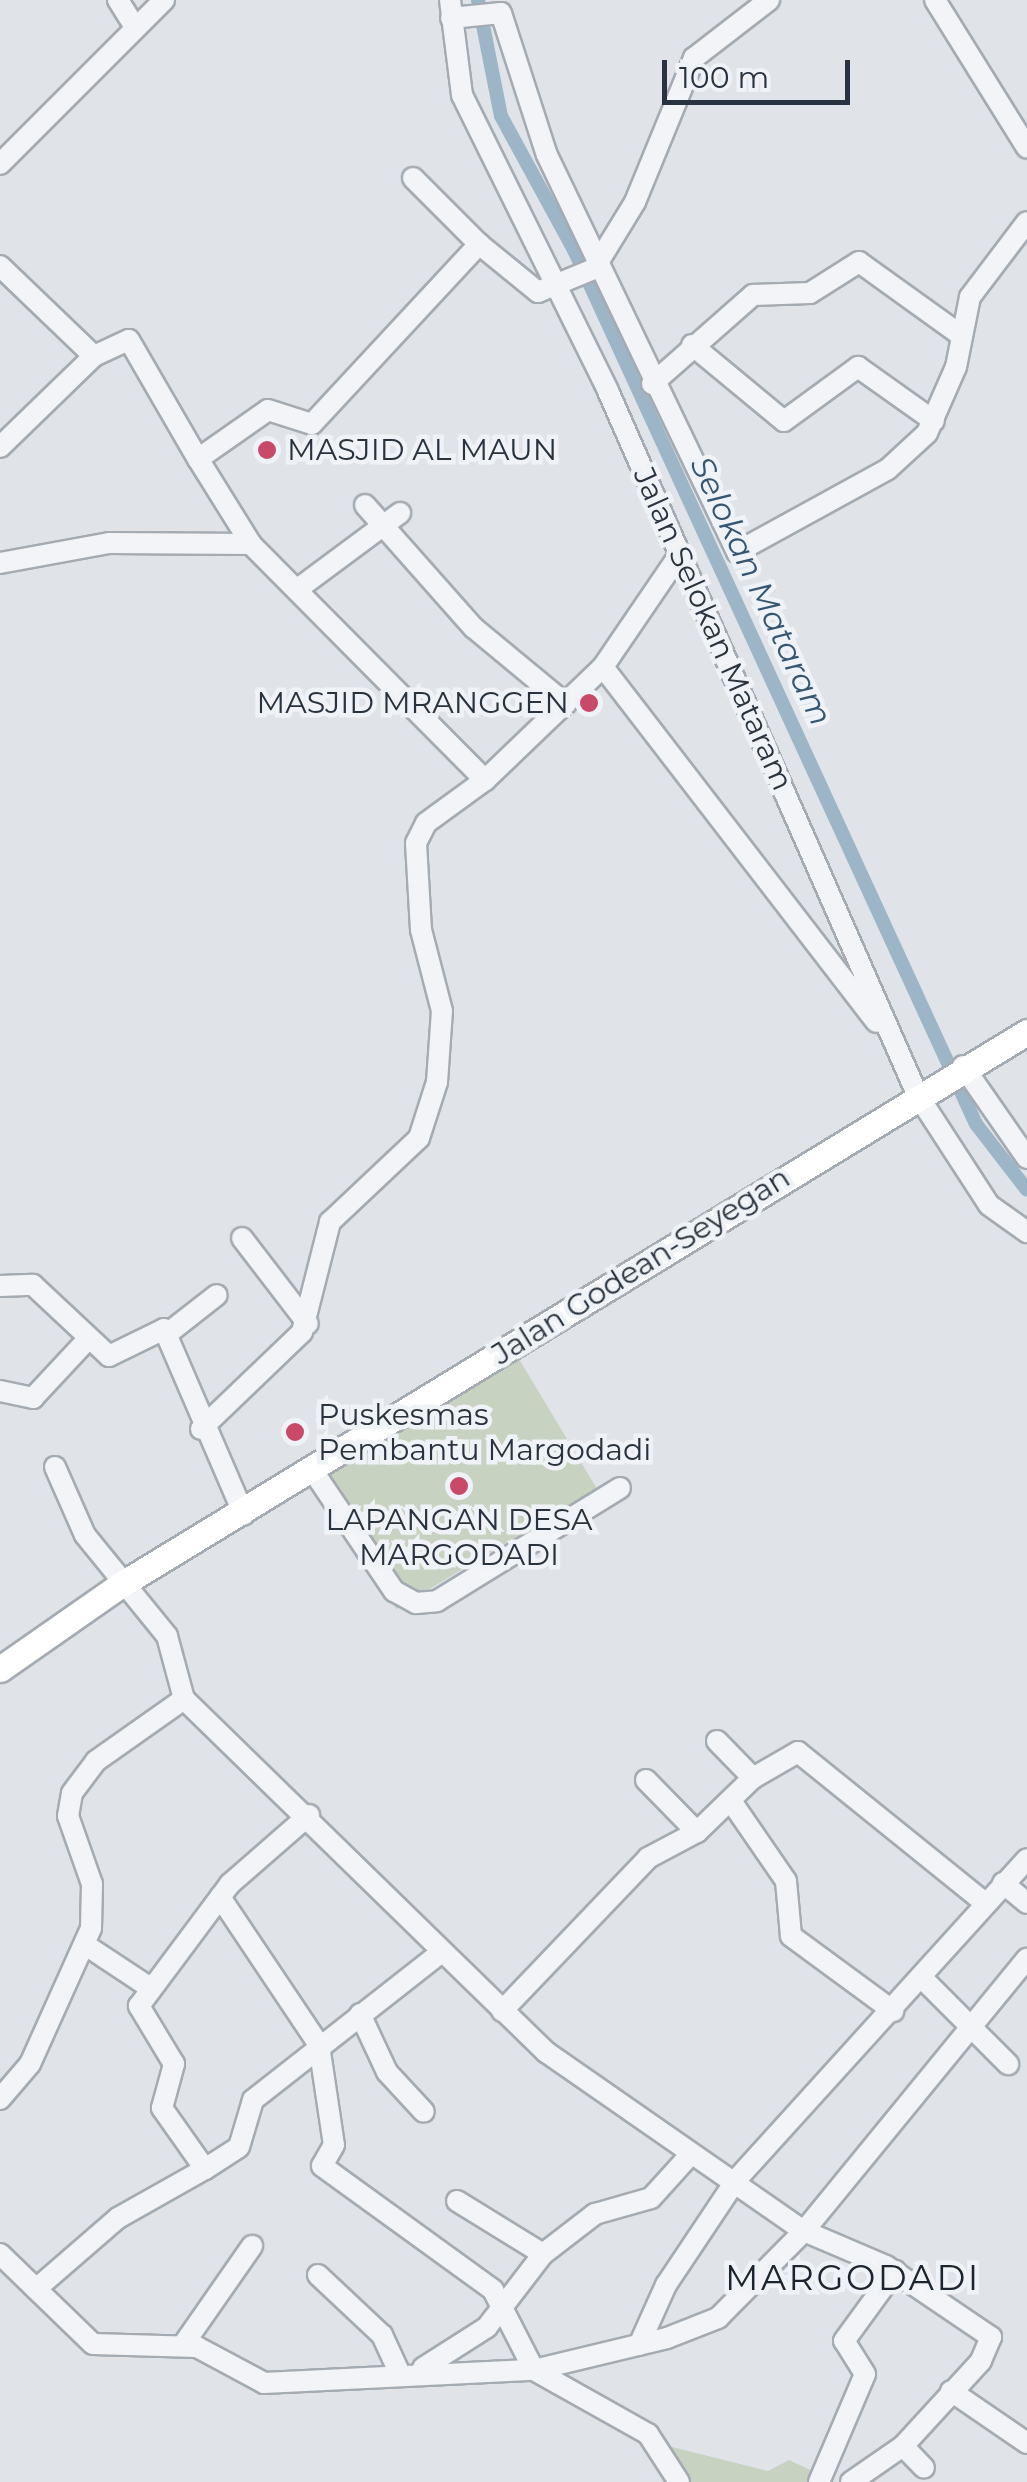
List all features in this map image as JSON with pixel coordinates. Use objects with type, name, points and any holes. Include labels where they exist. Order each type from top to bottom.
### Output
[{"type":"main road","name":"Jalan Godean-Seyegan","points":[[0,1670],[122,1584],[244,1515],[922,1091],[1027,1032]]},
{"type":"street","points":[[118,0],[134,26]]},
{"type":"street","points":[[0,164],[164,0]]},
{"type":"street","points":[[413,178],[479,244],[534,291],[561,284],[596,266],[607,235],[635,202],[694,58],[769,0]]},
{"type":"street","points":[[935,0],[1027,148]]},
{"type":"street","points":[[457,11],[494,14],[596,266],[737,552],[888,470],[934,420],[975,288],[1027,222]]},
{"type":"street","name":"Jalan Selokan Mataram","points":[[457,11],[462,94],[561,284],[896,1048],[989,1206],[1027,1232]]},
{"type":"street","points":[[198,459],[268,410],[312,424],[479,244]]},
{"type":"street","points":[[652,384],[692,345],[754,296],[810,293],[859,262],[962,336]]},
{"type":"street","points":[[0,266],[94,356]]},
{"type":"street","points":[[0,447],[94,356],[129,340],[251,544],[299,588],[485,780]]},
{"type":"street","points":[[692,345],[788,422],[858,367],[934,420]]},
{"type":"street","points":[[299,588],[375,518],[400,513]]},
{"type":"street","points":[[375,518],[474,628],[566,704]]},
{"type":"street","points":[[0,562],[109,543],[251,544]]},
{"type":"street","points":[[201,1429],[308,1324],[330,1222],[404,1162],[431,1101],[442,1011],[421,930],[416,843],[426,823],[485,780],[603,667],[680,554]]},
{"type":"street","points":[[603,667],[896,1048]]},
{"type":"street","points":[[960,1068],[1027,1158]]},
{"type":"street","points":[[242,1238],[308,1324]]},
{"type":"street","points":[[0,1286],[32,1285],[88,1340],[115,1356],[158,1326],[167,1334],[201,1429],[244,1515]]},
{"type":"street","points":[[167,1334],[217,1294]]},
{"type":"street","points":[[0,1392],[34,1398],[88,1340]]},
{"type":"street","points":[[55,1467],[85,1535],[168,1636],[184,1698],[309,1815],[502,2011],[690,2154],[736,2180],[804,2231],[883,2265],[993,2339],[903,2446],[851,2482]]},
{"type":"street","points":[[313,1471],[394,1590],[416,1602],[436,1602],[620,1488]]},
{"type":"street","points":[[0,2099],[30,2064],[87,1946],[92,1884],[67,1805],[96,1762],[184,1698]]},
{"type":"street","points":[[716,1741],[754,1778]]},
{"type":"street","points":[[502,2011],[648,1858],[697,1832],[754,1778],[788,1753],[807,1756],[985,1904]]},
{"type":"street","points":[[646,1780],[697,1832]]},
{"type":"street","points":[[731,1801],[786,1881],[792,1936],[893,2011]]},
{"type":"street","points":[[205,2168],[160,2101],[174,2064],[139,2006],[149,1987],[220,1897],[309,1815]]},
{"type":"street","points":[[639,2346],[666,2285],[736,2180],[1027,1859]]},
{"type":"street","points":[[1003,1883],[1027,1903]]},
{"type":"street","points":[[220,1897],[319,2045],[334,2145],[322,2166],[506,2305],[534,2370],[648,2434],[679,2482]]},
{"type":"street","points":[[87,1946],[149,1987]]},
{"type":"street","points":[[36,2289],[118,2218],[240,2147],[253,2100],[442,1952]]},
{"type":"street","points":[[0,2254],[93,2344],[183,2344],[264,2382],[406,2372],[534,2370],[639,2346],[718,2318],[804,2231],[1027,1959]]},
{"type":"street","points":[[922,1978],[1008,2064]]},
{"type":"street","points":[[360,2014],[388,2072],[424,2112]]},
{"type":"street","points":[[406,2372],[447,2359],[506,2305],[543,2254],[596,2214],[651,2198],[690,2154]]},
{"type":"street","points":[[458,2201],[543,2254]]},
{"type":"street","points":[[183,2344],[252,2246]]},
{"type":"street","points":[[819,2482],[865,2374],[844,2340],[883,2265]]},
{"type":"street","points":[[318,2275],[382,2335],[406,2372]]},
{"type":"street","points":[[951,2391],[1027,2443]]},
{"type":"street","points":[[903,2446],[924,2468]]},
{"type":"green space","name":"LAPANGAN DESA MARGODADI","points":[[519,1359],[597,1488],[396,1609],[318,1480]]},
{"type":"green space","points":[[668,2446],[768,2471],[789,2460],[817,2473],[815,2482],[687,2482]]},
{"type":"waterway","name":"Selokan Mataram","points":[[478,0],[501,116],[574,250],[976,1124],[1027,1190]]},
{"type":"place","name":"MASJID AL MAUN","points":[[267,450]]},
{"type":"place","name":"MASJID MRANGGEN","points":[[589,703]]},
{"type":"place","name":"Puskesmas Pembantu Margodadi","points":[[295,1432]]},
{"type":"place","name":"LAPANGAN DESA MARGODADI","points":[[459,1486]]},
{"type":"district","name":"MARGODADI","points":[[853,2278]]}]
